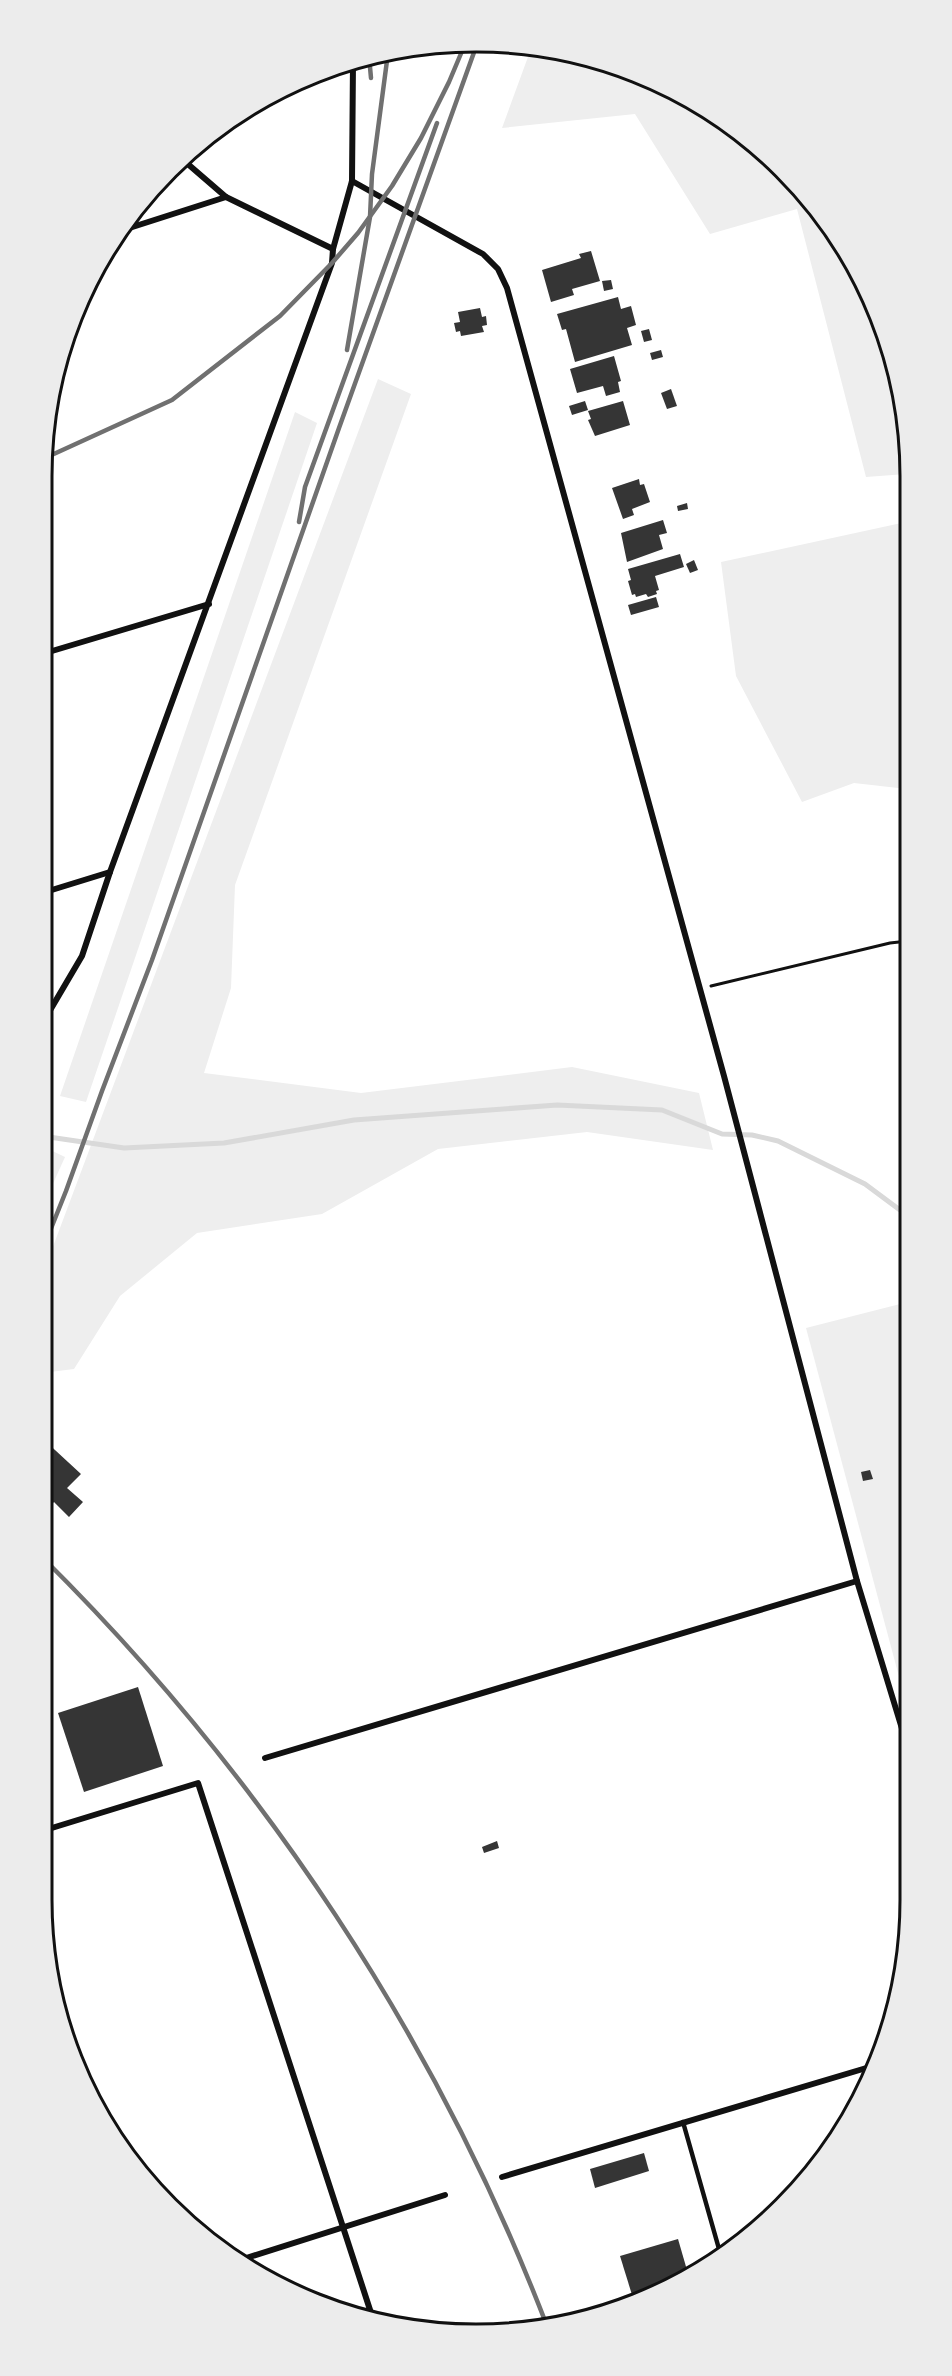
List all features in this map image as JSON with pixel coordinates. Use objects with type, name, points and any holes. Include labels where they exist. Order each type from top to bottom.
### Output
[{"type":"street","points":[[52,1007],[82,956],[110,872],[332,263],[333,249],[352,181],[353,71]]},
{"type":"street","points":[[189,165],[226,197],[333,249]]},
{"type":"street","points":[[352,181],[483,254],[498,269],[507,288],[736,1122],[857,1581],[900,1718]]},
{"type":"street","points":[[134,226],[226,197]]},
{"type":"street","points":[[52,651],[209,604]]},
{"type":"street","points":[[52,890],[110,872]]},
{"type":"street","points":[[265,1758],[857,1581]]},
{"type":"street","points":[[52,1828],[198,1783],[369,2310]]},
{"type":"street","points":[[502,2177],[864,2069]]},
{"type":"street","points":[[249,2257],[445,2195]]},
{"type":"lane","points":[[683,2122],[718,2247]]},
{"type":"path","points":[[699,989],[900,942]]},
{"type":"shaded area","points":[[528,56],[531,56],[586,67],[663,96],[711,124],[755,158],[812,218],[843,264],[856,289],[885,366],[896,421],[900,474],[866,477],[797,209],[710,234],[635,114],[502,128]]},
{"type":"shaded area","points":[[378,379],[411,394],[235,885],[231,988],[204,1073],[361,1093],[572,1067],[699,1093],[713,1150],[587,1132],[438,1149],[322,1214],[197,1233],[120,1296],[74,1369],[52,1372],[52,1249]]},
{"type":"shaded area","points":[[295,412],[317,423],[86,1102],[60,1096]]},
{"type":"shaded area","points":[[900,523],[900,788],[854,783],[802,802],[736,676],[721,562]]},
{"type":"shaded area","points":[[52,1151],[65,1157],[52,1186]]},
{"type":"shaded area","points":[[900,1304],[900,1680],[806,1328]]},
{"type":"building","points":[[591,251],[600,281],[572,289],[574,295],[551,302],[542,270],[581,258],[579,254]]},
{"type":"building","points":[[611,280],[613,289],[604,291],[602,281]]},
{"type":"building","points":[[618,297],[621,309],[631,306],[636,325],[627,328],[632,345],[575,362],[566,329],[562,330],[557,314]]},
{"type":"building","points":[[480,308],[482,317],[486,316],[487,325],[482,326],[484,332],[461,336],[460,331],[456,332],[454,323],[460,322],[458,312]]},
{"type":"building","points":[[649,329],[652,340],[644,342],[641,331]]},
{"type":"building","points":[[661,350],[663,357],[652,360],[650,353]]},
{"type":"building","points":[[614,356],[621,381],[618,382],[620,392],[606,396],[603,386],[577,393],[570,369]]},
{"type":"building","points":[[671,389],[677,406],[667,409],[661,393]]},
{"type":"building","points":[[585,401],[588,410],[572,415],[569,406]]},
{"type":"building","points":[[623,401],[630,425],[595,436],[588,420],[591,419],[588,411]]},
{"type":"building","points":[[639,479],[640,485],[644,484],[650,502],[632,509],[634,515],[623,519],[612,488]]},
{"type":"building","points":[[687,503],[688,509],[678,511],[677,506]]},
{"type":"building","points":[[663,520],[667,533],[659,535],[663,549],[627,562],[621,533]]},
{"type":"building","points":[[680,554],[684,567],[655,576],[659,590],[656,591],[657,594],[648,597],[646,594],[636,597],[635,594],[632,595],[628,581],[631,580],[628,569]]},
{"type":"building","points":[[694,560],[698,570],[690,573],[686,564]]},
{"type":"building","points":[[656,597],[659,607],[631,615],[628,605]]},
{"type":"building","points":[[52,1447],[81,1474],[67,1488],[83,1502],[69,1517],[54,1502],[52,1504]]},
{"type":"building","points":[[870,1470],[873,1479],[863,1481],[861,1472]]},
{"type":"building","points":[[138,1687],[163,1766],[84,1792],[58,1713]]},
{"type":"building","points":[[497,1841],[499,1848],[484,1853],[482,1847]]},
{"type":"building","points":[[644,2153],[649,2171],[595,2188],[590,2169]]},
{"type":"building","points":[[678,2239],[686,2268],[632,2293],[620,2256]]},
{"type":"waterway","points":[[52,1137],[124,1148],[224,1143],[354,1120],[557,1105],[662,1110],[722,1134],[752,1135],[778,1141],[865,1184],[900,1210]]},
{"type":"railway","points":[[52,1226],[152,960],[474,52]]},
{"type":"railway","points":[[53,454],[172,400],[280,316],[358,233],[392,186],[421,138],[461,53]]},
{"type":"railway","points":[[347,350],[370,217],[372,174],[387,62]]},
{"type":"railway","points":[[370,66],[371,78]]},
{"type":"railway","points":[[299,522],[305,487],[437,123]]},
{"type":"railway","points":[[52,1568],[122,1641],[198,1728],[269,1820],[335,1915],[396,2013],[452,2115],[502,2219],[544,2318]]}]
